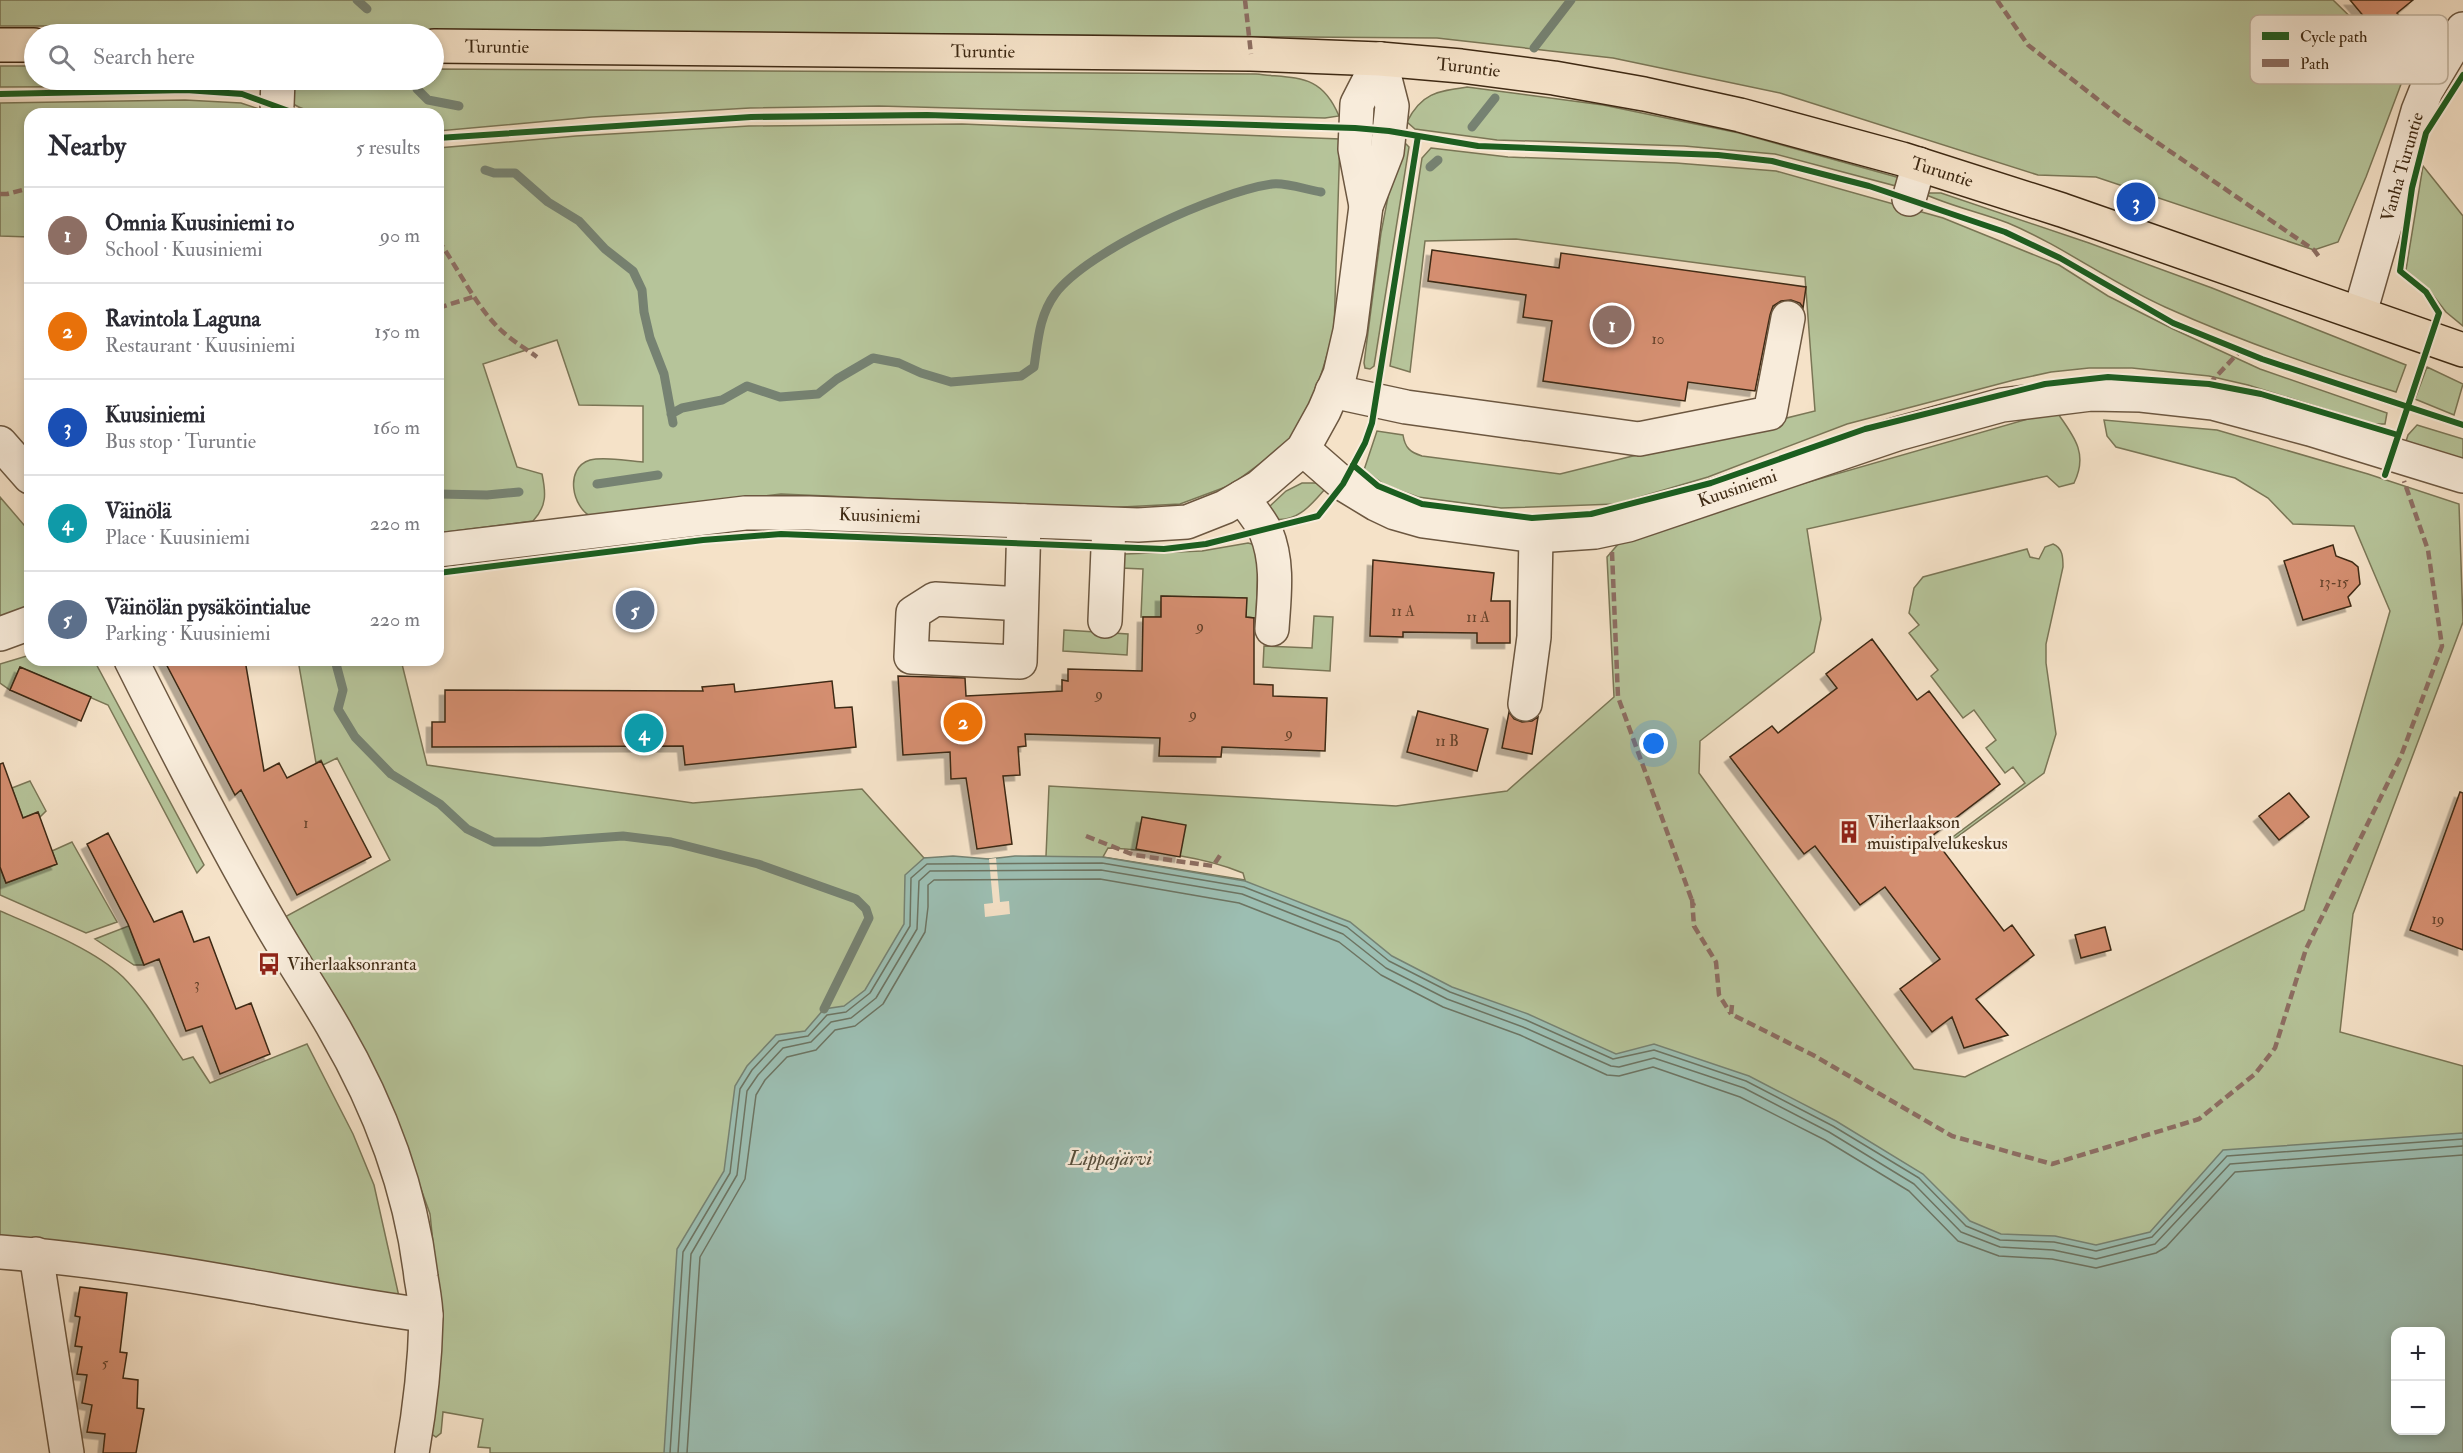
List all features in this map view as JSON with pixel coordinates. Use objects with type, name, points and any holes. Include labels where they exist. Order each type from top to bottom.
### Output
[{"type":"main road","points":[[0,45],[24,45]]},
{"type":"main road","name":"Turuntie","points":[[444,46],[1251,54],[1380,59],[1472,67],[1644,94],[1740,115],[1919,164],[2062,210],[2463,350]]},
{"type":"street","name":"Vanha Turuntie","points":[[2448,54],[2463,29]]},
{"type":"street","name":"Kuusiniemi","points":[[444,549],[745,513],[809,513],[1138,525],[1187,522],[1225,507],[1259,487],[1302,449],[1340,374],[1350,331],[1366,206],[1387,152],[1392,106],[1380,59]]},
{"type":"street","name":"Vanha Turuntie","points":[[2360,313],[2418,111],[2430,84]]},
{"type":"street","points":[[1909,199],[1919,164]]},
{"type":"street","points":[[1332,391],[1406,407],[1640,439],[1770,413],[1788,318]]},
{"type":"street","name":"Kuusiniemi","points":[[1302,449],[1343,484],[1395,513],[1423,521],[1536,536],[1595,532],[1629,525],[1897,434],[2002,405],[2091,394],[2141,395],[2213,403],[2310,429],[2463,476]]},
{"type":"street","points":[[0,443],[24,470]]},
{"type":"street","points":[[1242,497],[1265,530],[1272,549],[1275,568],[1272,629]]},
{"type":"street","points":[[1021,604],[1024,521]]},
{"type":"street","points":[[1105,621],[1109,525]]},
{"type":"street","points":[[1525,704],[1534,637],[1536,536]]},
{"type":"street","points":[[0,634],[24,624]]},
{"type":"street","points":[[134,666],[244,878],[286,952],[336,1030],[370,1099],[407,1195],[426,1315],[419,1450]]},
{"type":"street","points":[[0,1252],[36,1254],[226,1282],[380,1310],[426,1315]]},
{"type":"street","points":[[36,1254],[67,1453]]},
{"type":"green space","points":[[0,0],[2333,0],[2348,15],[2250,15],[2250,84],[2401,84],[2366,177],[2338,242],[2314,250],[2096,177],[2038,175],[1780,93],[1613,58],[1437,38],[505,31],[444,30],[444,24],[24,24],[24,26],[0,26]]},
{"type":"green space","points":[[0,66],[24,66],[24,87],[0,87]]},
{"type":"green space","points":[[444,69],[1256,74],[1296,78],[1316,85],[1332,102],[1339,116],[1325,118],[879,106],[750,108],[592,117],[444,130],[444,108],[302,108],[295,105],[288,90],[444,90]]},
{"type":"green space","points":[[1467,87],[1603,105],[1739,133],[1900,178],[1896,186],[1775,154],[1684,146],[1497,140],[1415,129],[1407,122],[1412,112],[1424,99],[1439,92]]},
{"type":"green space","points":[[185,100],[241,103],[256,108],[24,108],[24,237],[0,236],[0,103]]},
{"type":"green space","points":[[962,124],[1340,139],[1334,332],[1317,388],[1288,443],[1231,485],[1180,504],[1103,508],[781,494],[592,517],[585,512],[576,497],[574,479],[577,471],[582,464],[596,459],[643,462],[643,406],[579,405],[557,340],[483,364],[517,467],[542,474],[544,499],[541,510],[533,521],[444,532],[444,147],[576,136],[749,126]]},
{"type":"green space","points":[[1405,143],[1409,147],[1374,366],[1370,369],[1365,368],[1364,363],[1381,233],[1398,145]]},
{"type":"green space","points":[[1431,148],[1508,157],[1676,163],[1776,171],[1943,218],[2059,265],[2108,296],[2260,369],[2387,413],[2385,424],[2373,424],[2248,385],[2209,376],[2132,368],[2089,368],[2051,372],[2014,380],[1847,424],[1708,477],[1616,504],[1501,508],[1418,497],[1385,485],[1364,470],[1377,431],[1403,435],[1409,449],[1422,456],[1560,474],[1815,411],[1805,277],[1516,239],[1425,241],[1410,372],[1390,366],[1422,158]]},
{"type":"green space","points":[[2423,166],[2463,216],[2463,326],[2446,312],[2429,290],[2406,270]]},
{"type":"green space","points":[[1922,193],[1941,193],[2089,243],[2212,288],[2406,365],[2396,392],[2279,353],[2193,319],[2125,287],[2028,232]]},
{"type":"green space","points":[[2427,367],[2463,384],[2454,415],[2415,399]]},
{"type":"green space","points":[[2056,411],[2073,436],[2079,453],[2080,462],[2074,483],[2059,487],[2047,476],[1807,529],[1821,619],[1814,652],[1700,741],[1699,773],[1914,1069],[1965,1077],[2304,910],[2390,611],[2354,526],[2293,524],[2268,498],[2235,478],[2116,447],[2107,436],[2104,420],[2217,430],[2368,474],[2459,504],[2463,622],[2353,914],[2340,1032],[2463,1066],[2463,1453],[490,1453],[490,1448],[478,1447],[483,1419],[443,1412],[441,1433],[436,1437],[430,1433],[439,1301],[430,1214],[390,1103],[283,918],[390,860],[337,758],[323,765],[321,760],[316,763],[299,666],[402,666],[427,765],[693,803],[862,789],[924,858],[982,859],[1046,856],[1049,786],[1396,806],[1507,791],[1614,697],[1607,557],[1627,534]],"holes":[[[1108,848],[1159,853],[1228,867],[1243,873],[1245,880],[1103,857]]]},
{"type":"green space","points":[[2417,425],[2463,439],[2463,466],[2404,448],[2408,435]]},
{"type":"green space","points":[[1302,483],[1318,483],[1325,489],[1303,512],[1282,520],[1273,519],[1269,507],[1286,491]]},
{"type":"green space","points":[[0,497],[24,525],[24,609],[0,619]]},
{"type":"green space","points":[[1248,543],[1256,545],[1258,563],[1256,618],[1246,617],[1246,598],[1162,596],[1161,617],[1141,617],[1143,569],[1121,568],[1125,554],[1202,551]]},
{"type":"green space","points":[[2053,544],[2061,551],[2063,567],[2046,644],[2046,663],[2056,734],[2044,773],[1935,853],[1934,851],[2025,783],[2013,767],[2005,773],[1986,748],[1996,740],[1974,710],[1963,718],[1931,676],[1938,670],[1909,633],[1919,625],[1909,613],[1914,588],[1923,577],[2027,549],[2030,557],[2039,559],[2045,547]]},
{"type":"green space","points":[[1314,616],[1333,617],[1330,671],[1263,667],[1264,646],[1312,648]]},
{"type":"green space","points":[[1064,630],[1128,634],[1127,655],[1063,651]]},
{"type":"green space","points":[[24,657],[24,666],[97,666],[204,865],[197,873],[108,705],[20,667],[10,690],[0,683],[0,664]]},
{"type":"green space","points":[[30,781],[46,811],[40,817],[38,812],[23,818],[12,788]]},
{"type":"green space","points":[[72,842],[117,922],[86,933],[0,895],[0,867],[6,883],[57,864],[52,851]]},
{"type":"green space","points":[[0,911],[81,948],[111,967],[140,996],[183,1060],[193,1057],[210,1083],[307,1044],[353,1134],[374,1185],[400,1301],[0,1243]]},
{"type":"green space","points":[[131,925],[131,932],[144,965],[134,965],[95,939]]},
{"type":"water","name":"Lippajärvi","points":[[953,856],[989,859],[1015,856],[1102,857],[1245,881],[1350,922],[1392,956],[1452,987],[1528,1014],[1616,1054],[1654,1044],[1749,1076],[1836,1121],[1923,1174],[1970,1221],[2001,1234],[2055,1236],[2096,1245],[2150,1232],[2223,1150],[2463,1133],[2463,1453],[664,1453],[677,1249],[724,1171],[735,1086],[747,1066],[776,1035],[805,1031],[824,1009],[844,1006],[865,990],[904,924],[905,875],[924,858]]},
{"type":"pier","points":[[996,858],[1000,902],[1009,901],[1010,914],[985,917],[984,904],[993,903],[989,859]]},
{"type":"building","points":[[2350,0],[2413,0],[2397,13],[2399,15],[2363,15]]},
{"type":"building","points":[[1432,250],[1559,268],[1561,253],[1806,287],[1803,308],[1800,303],[1791,300],[1781,301],[1773,306],[1755,391],[1688,382],[1685,401],[1543,381],[1552,321],[1523,317],[1526,295],[1428,281]]},
{"type":"building","points":[[2333,545],[2336,556],[2358,567],[2360,584],[2348,597],[2351,606],[2303,620],[2284,561]]},
{"type":"building","points":[[1373,560],[1494,573],[1491,601],[1510,601],[1510,643],[1477,643],[1477,633],[1403,632],[1403,637],[1370,636]]},
{"type":"building","points":[[1161,596],[1247,598],[1246,617],[1254,618],[1254,684],[1273,685],[1273,696],[1327,698],[1325,751],[1222,747],[1221,757],[1159,756],[1160,738],[1025,734],[1026,746],[1018,747],[1020,775],[1003,776],[1012,844],[977,849],[966,778],[951,779],[950,752],[903,755],[898,676],[965,678],[966,696],[1062,691],[1062,680],[1068,681],[1068,669],[1142,671],[1143,617],[1161,617]]},
{"type":"building","name":"Viherlaakson muistipalvelukeskus","points":[[1872,639],[1917,700],[1929,691],[2000,784],[1932,836],[2004,931],[2012,925],[2034,955],[1976,999],[2008,1035],[1964,1048],[1952,1017],[1932,1032],[1900,989],[1940,959],[1885,887],[1860,905],[1815,846],[1804,854],[1730,757],[1772,726],[1778,733],[1837,688],[1826,674]]},
{"type":"building","points":[[167,666],[246,666],[264,771],[279,763],[287,778],[321,761],[371,857],[297,895],[241,790],[235,795]]},
{"type":"building","points":[[20,667],[91,697],[81,721],[10,690]]},
{"type":"building","points":[[832,681],[835,708],[852,707],[856,747],[685,765],[683,746],[432,747],[432,722],[445,722],[445,690],[703,691],[702,687],[734,684],[735,692]]},
{"type":"building","points":[[1418,711],[1488,729],[1477,771],[1407,752]]},
{"type":"building","points":[[1509,712],[1514,719],[1522,722],[1532,721],[1538,717],[1532,754],[1502,748]]},
{"type":"building","points":[[3,763],[23,818],[38,812],[57,864],[6,883],[0,867],[0,764]]},
{"type":"building","points":[[2460,792],[2463,793],[2463,950],[2410,930]]},
{"type":"building","points":[[2289,793],[2309,817],[2279,840],[2259,816]]},
{"type":"building","points":[[1142,817],[1186,825],[1180,857],[1136,849]]},
{"type":"building","points":[[108,833],[154,922],[182,911],[194,942],[209,937],[236,1009],[251,1003],[270,1054],[220,1074],[202,1026],[186,1031],[159,959],[144,965],[128,924],[87,844]]},
{"type":"building","points":[[2105,927],[2111,950],[2081,958],[2075,935]]},
{"type":"building","points":[[80,1287],[127,1293],[120,1352],[127,1353],[123,1378],[138,1380],[137,1408],[144,1409],[136,1453],[103,1453],[105,1434],[87,1432],[92,1405],[82,1403],[87,1375],[77,1374],[82,1347],[75,1346],[80,1317],[75,1316]]},
{"type":"waterway","points":[[357,0],[367,9]]},
{"type":"waterway","points":[[1534,48],[1571,0]]},
{"type":"waterway","points":[[418,90],[428,100],[459,106]]},
{"type":"waterway","points":[[1472,127],[1495,98]]},
{"type":"waterway","points":[[1430,167],[1438,160]]},
{"type":"waterway","points":[[485,170],[494,173],[515,173],[548,202],[579,221],[605,249],[633,271],[642,290],[650,338],[664,374],[673,423]]},
{"type":"waterway","points":[[671,414],[682,408],[722,400],[747,386],[780,397],[818,394],[837,379],[873,358],[899,363],[921,373],[951,382],[1021,376],[1034,367],[1040,329],[1055,294],[1095,259],[1155,226],[1220,198],[1248,189],[1278,184],[1321,192]]},
{"type":"waterway","points":[[597,484],[658,475]]},
{"type":"waterway","points":[[444,494],[487,495],[519,492]]},
{"type":"waterway","points":[[337,666],[343,690],[338,709],[355,737],[391,774],[440,804],[467,829],[494,842],[540,842],[623,836],[671,842],[758,864],[856,899],[866,909],[869,918],[824,1009]]},
{"type":"marked path","points":[[1245,0],[1251,54]]},
{"type":"marked path","points":[[1997,0],[2028,45],[2123,119],[2314,250],[2320,258]]},
{"type":"marked path","points":[[0,194],[24,190]]},
{"type":"marked path","points":[[444,248],[484,312],[507,335],[537,357]]},
{"type":"marked path","points":[[444,306],[473,297]]},
{"type":"marked path","points":[[2209,384],[2241,350]]},
{"type":"marked path","points":[[1732,1005],[1731,1014],[1813,1055],[1952,1136],[2052,1164],[2199,1119],[2255,1074],[2275,1048],[2306,949],[2401,756],[2442,646],[2428,550],[2404,481]]},
{"type":"marked path","points":[[1612,552],[1618,697],[1694,906]]},
{"type":"marked path","points":[[1086,836],[1134,855],[1213,866],[1221,854]]},
{"type":"marked path","points":[[1692,899],[1694,926],[1716,962],[1719,995],[1731,1014]]},
{"type":"cycle path","points":[[2385,475],[2439,313],[2426,292],[2400,271],[2412,188],[2426,133],[2463,75]]},
{"type":"cycle path","points":[[0,94],[186,90]]},
{"type":"cycle path","points":[[186,90],[242,94],[280,108]]},
{"type":"cycle path","points":[[444,138],[751,117],[927,115],[1355,128],[1389,131],[1478,146],[1718,155],[1772,161],[1869,186],[2005,232],[2060,258],[2173,323],[2262,359],[2463,425]]},
{"type":"cycle path","points":[[444,572],[703,540],[781,534],[1164,549],[1206,544],[1318,516],[1343,484],[1365,443],[1372,423],[1418,136]]},
{"type":"cycle path","points":[[1353,465],[1378,486],[1422,504],[1532,518],[1591,514],[1711,483],[1865,429],[2045,384],[2108,377],[2209,384],[2261,394],[2398,435]]},
{"type":"place","name":"Kuusiniemi","points":[[2136,202]]},
{"type":"place","name":"Omnia Kuusiniemi 10","points":[[1612,325]]},
{"type":"place","name":"Väinölän pysäköintialue","points":[[635,610]]},
{"type":"place","name":"Ravintola Laguna","points":[[963,722]]},
{"type":"place","name":"Väinölä","points":[[644,733]]},
{"type":"place","name":"Viherlaakson muistipalvelukeskus","points":[[1849,832]]},
{"type":"place","name":"Viherlaaksonranta","points":[[269,964]]}]
